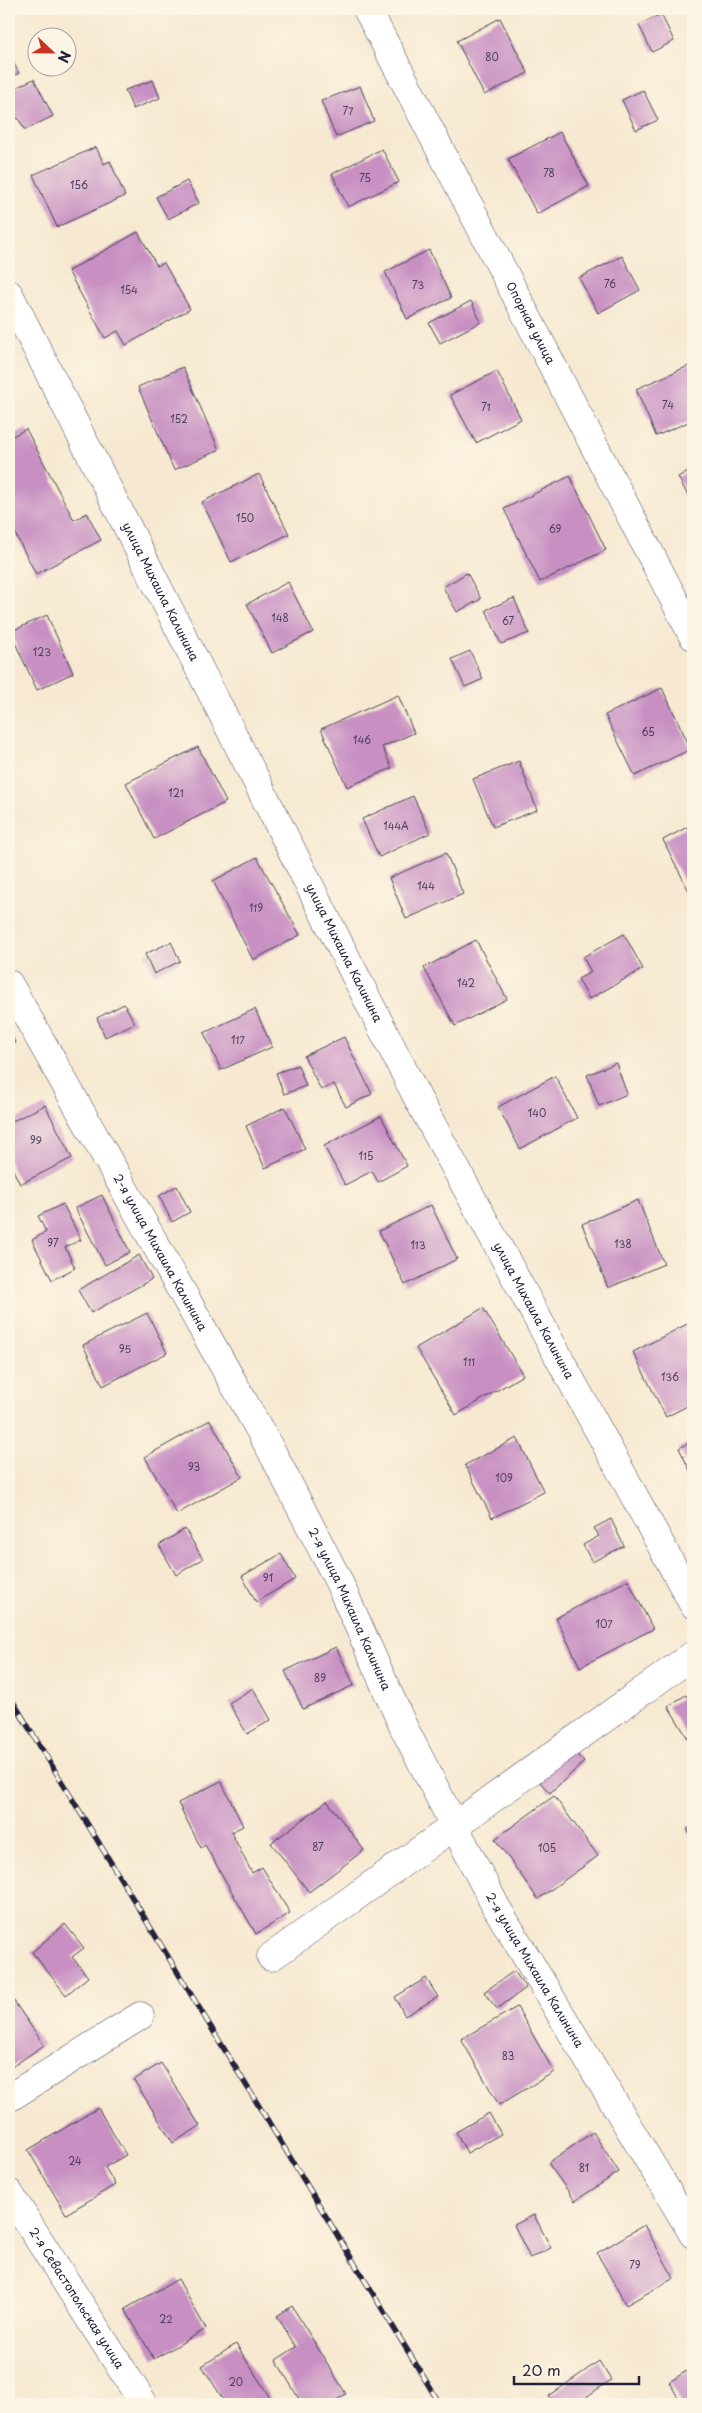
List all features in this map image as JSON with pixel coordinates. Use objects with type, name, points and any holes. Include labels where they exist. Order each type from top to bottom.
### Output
[{"type":"street","name":"Опорная улица","points":[[366,9],[693,636]]},
{"type":"street","name":"улица Михаила Калинина","points":[[9,294],[418,1099],[693,1604]]},
{"type":"street","name":"2-я улица Михаила Калинина","points":[[9,984],[272,1452],[338,1580],[404,1726],[456,1824],[495,1905],[693,2234]]},
{"type":"street","points":[[271,1957],[693,1655]]},
{"type":"street","points":[[9,2098],[140,2016]]},
{"type":"street","name":"2-я Севастопольская улица","points":[[9,2193],[144,2404]]},
{"type":"building","points":[[661,14],[674,41],[652,52],[639,25]]},
{"type":"building","points":[[500,18],[528,73],[484,95],[457,41]]},
{"type":"building","points":[[9,55],[19,73],[9,78]]},
{"type":"building","points":[[34,79],[53,116],[25,130],[18,118],[9,123],[9,91]]},
{"type":"building","points":[[153,80],[160,98],[133,109],[125,90]]},
{"type":"building","points":[[360,86],[374,121],[336,137],[321,101]]},
{"type":"building","points":[[643,90],[658,120],[636,130],[622,100]]},
{"type":"building","points":[[560,132],[589,186],[537,214],[508,159]]},
{"type":"building","points":[[96,147],[104,164],[110,161],[125,196],[57,227],[33,175]]},
{"type":"building","points":[[382,149],[399,182],[348,207],[332,174]]},
{"type":"building","points":[[187,181],[199,203],[168,219],[156,197]]},
{"type":"building","points":[[138,232],[157,266],[164,263],[190,309],[126,345],[118,331],[105,338],[68,271]]},
{"type":"building","points":[[429,250],[451,298],[407,319],[385,272]]},
{"type":"building","points":[[622,256],[640,290],[598,313],[579,278]]},
{"type":"building","points":[[471,301],[481,322],[440,343],[429,323]]},
{"type":"building","points":[[693,364],[693,420],[656,436],[636,389]]},
{"type":"building","points":[[183,367],[219,450],[174,470],[138,387]]},
{"type":"building","points":[[497,371],[521,419],[476,443],[450,395]]},
{"type":"building","points":[[26,429],[74,520],[87,513],[101,540],[36,574],[9,522],[9,438]]},
{"type":"building","points":[[693,468],[693,505],[678,477]]},
{"type":"building","points":[[259,474],[289,534],[231,562],[202,502]]},
{"type":"building","points":[[570,476],[606,550],[540,582],[504,509]]},
{"type":"building","points":[[467,573],[481,599],[457,612],[443,587]]},
{"type":"building","points":[[288,582],[313,632],[272,653],[247,604]]},
{"type":"building","points":[[514,598],[529,633],[501,644],[486,610]]},
{"type":"building","points":[[47,615],[73,673],[37,690],[10,632]]},
{"type":"building","points":[[470,651],[483,679],[465,687],[452,659]]},
{"type":"building","points":[[662,688],[691,749],[635,776],[605,715]]},
{"type":"building","points":[[398,695],[414,733],[382,747],[392,768],[347,787],[321,729]]},
{"type":"building","points":[[198,747],[226,802],[154,839],[126,783]]},
{"type":"building","points":[[519,761],[537,810],[493,827],[473,779]]},
{"type":"building","points":[[413,796],[430,833],[379,857],[362,819]]},
{"type":"building","points":[[693,824],[693,894],[691,895],[663,840]]},
{"type":"building","points":[[446,853],[463,894],[406,919],[389,878]]},
{"type":"building","points":[[257,857],[300,935],[253,960],[213,881]]},
{"type":"building","points":[[624,934],[643,969],[589,999],[578,979],[591,972],[583,957]]},
{"type":"building","points":[[476,940],[507,999],[455,1026],[424,968]]},
{"type":"building","points":[[171,942],[180,961],[154,974],[145,954]]},
{"type":"building","points":[[124,1004],[135,1023],[105,1037],[97,1018]]},
{"type":"building","points":[[255,1009],[272,1047],[221,1070],[204,1033]]},
{"type":"building","points":[[9,1029],[15,1043],[9,1046]]},
{"type":"building","points":[[344,1037],[372,1094],[346,1107],[334,1084],[321,1090],[304,1056]]},
{"type":"building","points":[[616,1063],[627,1094],[599,1106],[587,1075]]},
{"type":"building","points":[[298,1065],[306,1086],[284,1094],[276,1073]]},
{"type":"building","points":[[555,1076],[577,1118],[520,1149],[498,1107]]},
{"type":"building","points":[[45,1105],[72,1158],[20,1184],[9,1162],[9,1123]]},
{"type":"building","points":[[285,1107],[305,1149],[265,1168],[246,1126]]},
{"type":"building","points":[[381,1116],[407,1166],[378,1182],[372,1171],[345,1185],[324,1146]]},
{"type":"building","points":[[177,1186],[190,1212],[172,1222],[159,1196]]},
{"type":"building","points":[[102,1195],[130,1252],[105,1265],[75,1208]]},
{"type":"building","points":[[638,1200],[664,1264],[608,1288],[582,1224]]},
{"type":"building","points":[[63,1204],[81,1240],[65,1247],[75,1268],[52,1280],[32,1240],[46,1232],[38,1216]]},
{"type":"building","points":[[431,1205],[457,1259],[405,1285],[379,1231]]},
{"type":"building","points":[[139,1255],[152,1279],[91,1313],[78,1290]]},
{"type":"building","points":[[483,1308],[523,1375],[456,1415],[416,1348]]},
{"type":"building","points":[[147,1313],[167,1353],[103,1386],[83,1345]]},
{"type":"building","points":[[693,1321],[693,1403],[666,1417],[633,1352]]},
{"type":"building","points":[[210,1420],[242,1477],[177,1514],[145,1457]]},
{"type":"building","points":[[517,1438],[544,1492],[492,1518],[465,1465]]},
{"type":"building","points":[[693,1441],[693,1477],[679,1448]]},
{"type":"building","points":[[611,1519],[624,1546],[592,1562],[583,1545],[599,1536],[594,1528]]},
{"type":"building","points":[[185,1529],[203,1559],[176,1575],[159,1545]]},
{"type":"building","points":[[281,1554],[295,1579],[256,1602],[242,1576]]},
{"type":"building","points":[[628,1580],[653,1629],[580,1667],[556,1618]]},
{"type":"building","points":[[336,1647],[354,1685],[303,1709],[285,1671]]},
{"type":"building","points":[[253,1688],[271,1720],[247,1734],[229,1703]]},
{"type":"building","points":[[686,1695],[693,1707],[693,1740],[690,1742],[668,1706]]},
{"type":"building","points":[[572,1749],[584,1762],[550,1793],[537,1779]]},
{"type":"building","points":[[221,1781],[243,1826],[231,1832],[252,1873],[262,1867],[290,1913],[256,1934],[205,1845],[201,1848],[178,1803]]},
{"type":"building","points":[[554,1796],[598,1856],[538,1899],[495,1839]]},
{"type":"building","points":[[327,1801],[364,1850],[309,1892],[271,1843]]},
{"type":"building","points":[[693,1825],[693,1841],[687,1829]]},
{"type":"building","points":[[65,1924],[84,1948],[72,1957],[88,1977],[66,1995],[32,1952]]},
{"type":"building","points":[[514,1971],[526,1988],[497,2009],[484,1992]]},
{"type":"building","points":[[426,1978],[438,1997],[405,2016],[395,1997]]},
{"type":"building","points":[[11,1997],[44,2045],[9,2069],[9,1999]]},
{"type":"building","points":[[517,2007],[554,2072],[499,2105],[461,2039]]},
{"type":"building","points":[[161,2063],[200,2126],[173,2143],[134,2080]]},
{"type":"building","points":[[98,2108],[126,2155],[105,2167],[115,2185],[66,2214],[28,2150]]},
{"type":"building","points":[[489,2113],[501,2134],[467,2153],[456,2132]]},
{"type":"building","points":[[593,2132],[619,2172],[575,2201],[548,2163]]},
{"type":"building","points":[[534,2215],[551,2248],[530,2258],[514,2225]]},
{"type":"building","points":[[644,2225],[674,2278],[626,2305],[597,2253]]},
{"type":"building","points":[[178,2279],[206,2329],[154,2359],[125,2309]]},
{"type":"building","points":[[292,2306],[346,2394],[330,2404],[302,2404],[276,2360],[296,2347],[277,2316]]},
{"type":"building","points":[[236,2344],[274,2404],[215,2404],[223,2399],[202,2366]]},
{"type":"building","points":[[599,2361],[611,2380],[576,2404],[555,2404],[549,2396]]},
{"type":"building","points":[[693,2367],[693,2404],[682,2404],[669,2382]]},
{"type":"railway","points":[[9,1695],[440,2404]]}]
